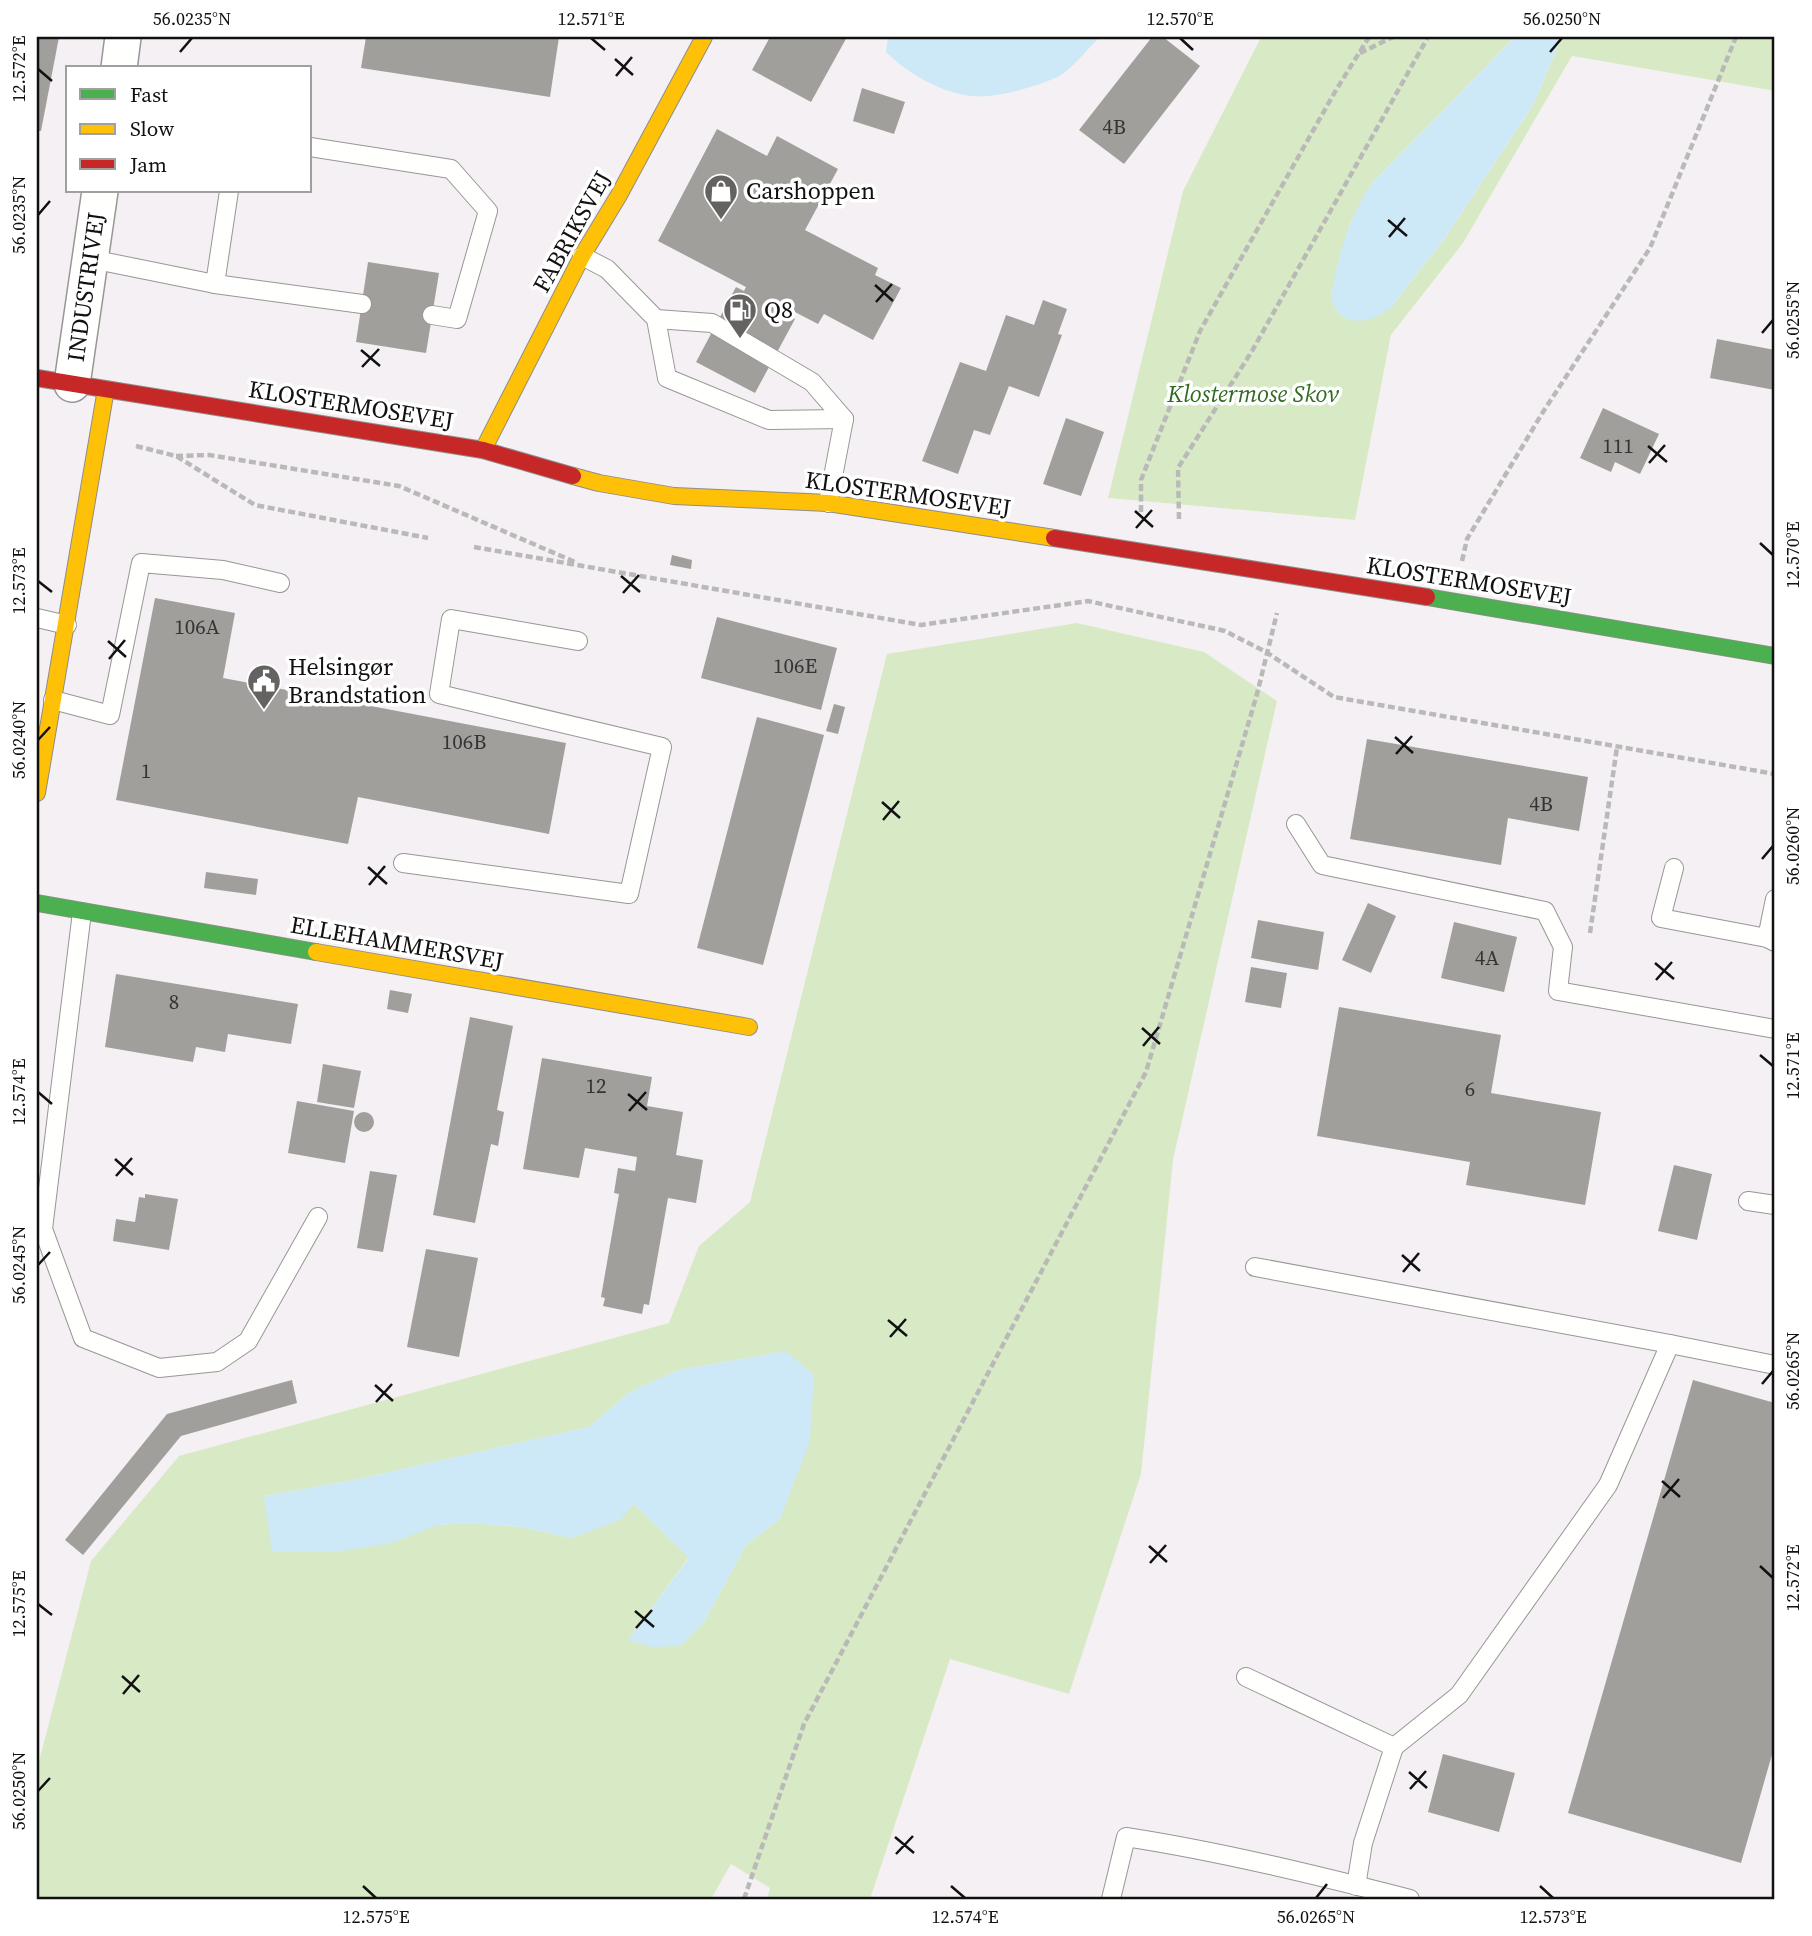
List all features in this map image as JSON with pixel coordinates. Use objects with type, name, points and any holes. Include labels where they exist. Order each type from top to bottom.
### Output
[{"type":"main road","name":"FABRIKSVEJ","points":[[483,450],[582,256],[619,195],[704,37]]},
{"type":"main road","name":"KLOSTERMOSEVEJ","points":[[37,379],[483,450],[599,483],[674,496],[828,503],[1454,601],[1775,656]]},
{"type":"main road","points":[[37,793],[106,389]]},
{"type":"main road","name":"ELLEHAMMERSVEJ","points":[[37,903],[749,1027]]},
{"type":"street","points":[[119,66],[124,37]]},
{"type":"street","name":"INDUSTRIVEJ","points":[[72,384],[100,192]]},
{"type":"lane","points":[[312,147],[451,169],[488,212],[457,318],[432,315]]},
{"type":"lane","points":[[215,284],[229,192]]},
{"type":"lane","points":[[582,256],[607,269],[656,319],[667,378],[769,420],[844,419]]},
{"type":"lane","points":[[91,259],[215,284],[362,304]]},
{"type":"lane","points":[[656,319],[712,323],[812,382],[844,419]]},
{"type":"lane","points":[[828,503],[844,419]]},
{"type":"lane","points":[[53,700],[110,715],[141,564],[223,570],[280,583]]},
{"type":"lane","points":[[37,618],[67,625]]},
{"type":"lane","points":[[403,863],[629,894],[662,747],[439,694],[451,620],[578,641]]},
{"type":"lane","points":[[1296,824],[1322,865],[1545,911],[1563,947],[1558,991],[1775,1029]]},
{"type":"lane","points":[[1674,868],[1661,918],[1771,940],[1775,899]]},
{"type":"lane","points":[[82,912],[43,1229],[83,1338],[159,1368],[217,1362],[248,1340],[318,1217]]},
{"type":"lane","points":[[1748,1200],[1775,1205]]},
{"type":"lane","points":[[1255,1267],[1775,1365]]},
{"type":"lane","points":[[1356,1886],[1363,1843],[1394,1746],[1460,1695],[1608,1485],[1670,1344]]},
{"type":"lane","points":[[1245,1677],[1394,1746]]},
{"type":"lane","points":[[1111,1899],[1126,1837],[1179,1845],[1410,1899]]},
{"type":"path","points":[[1142,552],[1141,480],[1200,331],[1369,37]]},
{"type":"path","points":[[1358,54],[1393,37]]},
{"type":"path","points":[[1180,558],[1178,468],[1252,351],[1428,37]]},
{"type":"path","points":[[1454,601],[1467,539],[1543,412],[1650,248],[1736,37]]},
{"type":"path","points":[[428,538],[255,505],[176,456],[209,454],[399,486],[585,566]]},
{"type":"path","points":[[474,547],[921,625],[1088,601],[1226,631],[1266,652],[1334,698],[1775,774]]},
{"type":"path","points":[[744,1899],[804,1724],[1146,1072],[1257,694],[1288,575]]},
{"type":"path","points":[[1581,995],[1617,747]]},
{"type":"shaded area","points":[[37,37],[1261,37],[1183,191],[1108,498],[1355,520],[1391,335],[1463,243],[1572,56],[1775,91],[1775,1899],[37,1899]]},
{"type":"green space","name":"Klostermose Skov","points":[[1261,37],[1515,37],[1373,182],[1350,224],[1331,296],[1391,307],[1445,238],[1533,105],[1562,37],[1775,37],[1775,91],[1572,56],[1463,243],[1391,335],[1355,520],[1108,498],[1183,191]]},
{"type":"green space","points":[[1077,623],[1204,652],[1277,701],[1173,1160],[1141,1474],[1069,1694],[950,1659],[870,1899],[767,1899],[770,1888],[731,1864],[711,1899],[37,1899],[37,1769],[91,1561],[179,1456],[669,1323],[699,1246],[750,1202],[887,654]],"holes":[[[786,1351],[780,1519],[746,1545],[704,1622],[629,1639],[689,1557],[634,1504],[572,1538],[521,1527],[472,1523],[437,1525],[264,1496],[354,1480],[589,1427],[630,1392],[679,1370]]]},
{"type":"water","points":[[888,37],[1100,37],[1061,75],[1017,91],[992,96],[971,96],[947,91],[904,68],[886,52]]},
{"type":"water","points":[[1515,37],[1562,37],[1533,105],[1445,238],[1391,307],[1374,318],[1355,321],[1347,319],[1334,307],[1331,296],[1346,237],[1364,195],[1373,182]]},
{"type":"water","points":[[786,1351],[814,1375],[810,1441],[780,1519],[746,1545],[704,1622],[680,1646],[652,1647],[628,1640],[689,1558],[634,1504],[620,1520],[572,1538],[521,1527],[472,1523],[437,1525],[392,1543],[341,1551],[272,1552],[264,1496],[354,1480],[589,1427],[630,1392],[679,1370]]},
{"type":"building","points":[[37,37],[59,37],[41,131],[37,131]]},
{"type":"building","points":[[366,37],[559,37],[550,97],[361,68]]},
{"type":"building","points":[[770,37],[847,37],[811,102],[752,70]]},
{"type":"building","points":[[1152,37],[1163,37],[1200,66],[1124,164],[1079,130]]},
{"type":"building","points":[[862,88],[905,102],[894,134],[853,121]]},
{"type":"building","points":[[717,129],[767,156],[777,136],[838,169],[805,230],[878,268],[875,275],[901,288],[873,340],[824,314],[818,324],[791,310],[788,315],[795,319],[755,393],[696,362],[736,287],[744,291],[746,287],[658,241]]},
{"type":"building","points":[[368,262],[439,273],[426,353],[356,342]]},
{"type":"building","points":[[1043,300],[1067,309],[1058,334],[1062,335],[1039,397],[1009,386],[990,435],[974,430],[958,474],[922,461],[960,362],[986,371],[1006,315],[1034,325]]},
{"type":"building","points":[[1717,339],[1775,350],[1775,390],[1710,378]]},
{"type":"building","points":[[1603,408],[1659,434],[1640,474],[1615,462],[1611,472],[1580,458]]},
{"type":"building","points":[[1066,418],[1104,432],[1081,496],[1043,484]]},
{"type":"building","points":[[672,555],[692,560],[691,569],[670,565]]},
{"type":"building","name":"Helsingør Brandstation","points":[[155,598],[235,613],[223,678],[566,743],[549,834],[358,797],[348,844],[116,800]]},
{"type":"building","points":[[717,617],[837,648],[821,710],[701,678]]},
{"type":"building","points":[[834,704],[845,707],[838,734],[826,731]]},
{"type":"building","points":[[757,717],[824,735],[763,965],[697,948]]},
{"type":"building","points":[[1367,739],[1588,777],[1579,831],[1508,818],[1501,865],[1350,839]]},
{"type":"building","points":[[206,872],[258,879],[256,895],[204,888]]},
{"type":"building","points":[[1368,903],[1396,916],[1371,973],[1342,960]]},
{"type":"building","points":[[1258,920],[1324,932],[1318,970],[1251,958]]},
{"type":"building","points":[[1454,922],[1517,937],[1504,992],[1441,978]]},
{"type":"building","points":[[1251,967],[1287,973],[1281,1008],[1245,1002]]},
{"type":"building","points":[[116,974],[298,1004],[291,1044],[228,1034],[225,1052],[196,1047],[193,1062],[105,1047]]},
{"type":"building","points":[[390,990],[412,994],[408,1013],[387,1009]]},
{"type":"building","points":[[1339,1007],[1501,1035],[1491,1093],[1601,1112],[1585,1205],[1466,1185],[1470,1162],[1317,1136]]},
{"type":"building","points":[[470,1017],[513,1026],[497,1110],[504,1112],[498,1146],[491,1144],[475,1223],[433,1215]]},
{"type":"building","points":[[542,1058],[652,1077],[647,1106],[683,1112],[676,1155],[703,1160],[696,1203],[668,1198],[649,1305],[644,1304],[642,1314],[603,1306],[605,1298],[601,1297],[619,1194],[614,1193],[618,1168],[635,1171],[637,1157],[585,1148],[579,1178],[523,1169]]},
{"type":"building","points":[[323,1064],[361,1071],[354,1108],[317,1102]]},
{"type":"building","points":[[297,1101],[354,1111],[345,1163],[288,1153]]},
{"type":"building","points":[[360,1112],[368,1112],[374,1122],[368,1132],[360,1132],[354,1126],[354,1118]]},
{"type":"building","points":[[1674,1165],[1712,1174],[1697,1240],[1658,1231]]},
{"type":"building","points":[[370,1171],[397,1175],[383,1252],[357,1248]]},
{"type":"building","points":[[145,1194],[178,1199],[169,1250],[113,1241],[116,1219],[135,1222],[139,1197],[145,1198]]},
{"type":"building","points":[[426,1249],[478,1258],[459,1357],[407,1347]]},
{"type":"building","points":[[292,1380],[297,1403],[181,1436],[83,1555],[65,1540],[167,1414]]},
{"type":"building","points":[[1693,1380],[1775,1403],[1775,1744],[1741,1863],[1568,1813]]},
{"type":"building","points":[[1443,1754],[1515,1773],[1499,1832],[1428,1812]]},
{"type":"traffic: fast","points":[[1427,597],[1775,656]]},
{"type":"traffic: fast","points":[[37,903],[316,952]]},
{"type":"traffic: slow","points":[[483,450],[582,256],[619,195],[704,37]]},
{"type":"traffic: slow","points":[[37,793],[106,389]]},
{"type":"traffic: slow","points":[[573,476],[674,496],[828,503],[1054,538]]},
{"type":"traffic: slow","points":[[316,952],[749,1027]]},
{"type":"traffic: jam","points":[[37,378],[483,450],[573,476]]},
{"type":"traffic: jam","points":[[1054,538],[1427,597]]},
{"type":"place","name":"Carshoppen","points":[[721,221]]},
{"type":"place","name":"Q8","points":[[740,340]]},
{"type":"place","name":"Helsingør Brandstation","points":[[264,711]]}]
